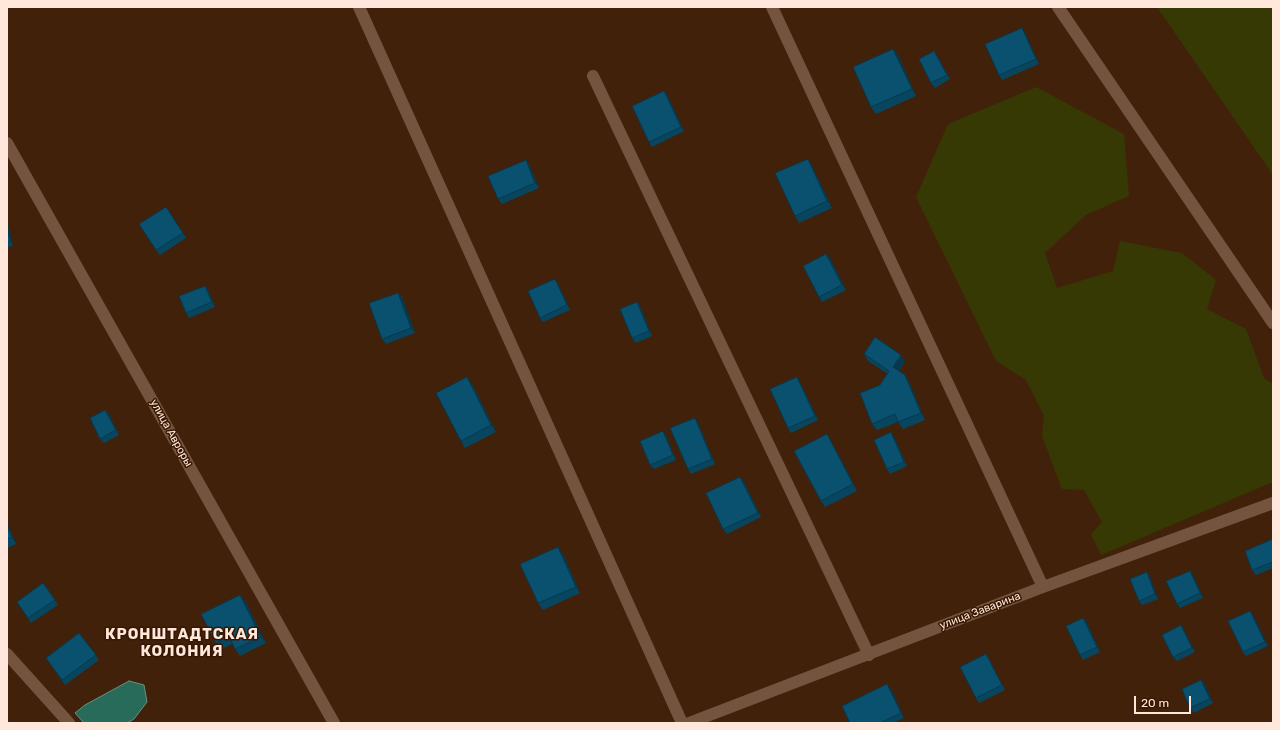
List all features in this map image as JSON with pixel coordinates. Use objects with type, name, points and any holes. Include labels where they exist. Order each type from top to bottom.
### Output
[{"type":"street","points":[[359,7],[682,723]]},
{"type":"street","points":[[772,7],[1043,587]]},
{"type":"street","points":[[1058,7],[1273,323]]},
{"type":"street","points":[[593,76],[869,655]]},
{"type":"street","name":"улица Авроры","points":[[7,143],[334,723]]},
{"type":"street","name":"улица Заварина","points":[[689,723],[1043,587],[1273,503]]},
{"type":"street","points":[[7,654],[69,723]]},
{"type":"shaded area","points":[[1157,7],[1273,7],[1273,175]]},
{"type":"shaded area","points":[[1036,87],[1124,134],[1129,196],[1086,215],[1045,253],[1057,288],[1113,271],[1120,241],[1182,253],[1216,280],[1207,309],[1246,329],[1264,378],[1273,384],[1273,482],[1101,555],[1091,534],[1102,522],[1084,490],[1062,489],[1042,436],[1044,416],[1026,380],[996,361],[916,197],[948,124]]},
{"type":"water","points":[[129,681],[144,685],[147,702],[134,719],[127,723],[84,723],[75,713],[85,705]]},
{"type":"building","points":[[1022,28],[1036,59],[999,75],[985,44]]},
{"type":"building","points":[[893,49],[912,89],[871,107],[853,67]]},
{"type":"building","points":[[934,51],[947,75],[931,83],[919,59]]},
{"type":"building","points":[[664,91],[681,127],[649,142],[632,106]]},
{"type":"building","points":[[808,159],[827,201],[795,216],[775,173]]},
{"type":"building","points":[[526,160],[535,183],[498,199],[488,176]]},
{"type":"building","points":[[166,207],[183,233],[156,250],[139,224]]},
{"type":"building","points":[[7,229],[10,241],[7,242]]},
{"type":"building","points":[[826,254],[842,285],[819,297],[803,266]]},
{"type":"building","points":[[555,279],[567,305],[540,318],[528,291]]},
{"type":"building","points":[[205,286],[212,302],[186,313],[179,296]]},
{"type":"building","points":[[398,293],[411,328],[382,339],[369,303]]},
{"type":"building","points":[[637,302],[649,331],[632,338],[620,309]]},
{"type":"building","points":[[875,337],[901,355],[893,367],[905,375],[921,413],[898,422],[895,414],[872,424],[860,393],[880,385],[889,371],[864,354]]},
{"type":"building","points":[[467,377],[491,425],[461,441],[436,393]]},
{"type":"building","points":[[797,377],[815,416],[788,428],[770,389]]},
{"type":"building","points":[[105,410],[116,430],[100,439],[90,418]]},
{"type":"building","points":[[695,418],[712,459],[688,469],[670,428]]},
{"type":"building","points":[[663,431],[673,455],[650,465],[640,441]]},
{"type":"building","points":[[891,432],[904,462],[887,469],[874,440]]},
{"type":"building","points":[[827,434],[853,484],[821,501],[794,451]]},
{"type":"building","points":[[740,477],[758,513],[723,529],[706,493]]},
{"type":"building","points":[[7,527],[12,537],[7,539]]},
{"type":"building","points":[[1273,539],[1273,562],[1252,570],[1245,551]]},
{"type":"building","points":[[558,547],[576,587],[538,603],[520,564]]},
{"type":"building","points":[[1190,571],[1200,593],[1177,604],[1166,581]]},
{"type":"building","points":[[1147,572],[1155,594],[1139,601],[1130,579]]},
{"type":"building","points":[[43,583],[55,600],[28,618],[17,602]]},
{"type":"building","points":[[240,595],[261,637],[235,649],[229,636],[216,643],[201,614]]},
{"type":"building","points":[[1250,611],[1265,642],[1243,652],[1228,621]]},
{"type":"building","points":[[1083,618],[1097,647],[1080,655],[1066,626]]},
{"type":"building","points":[[1181,625],[1192,648],[1173,657],[1162,635]]},
{"type":"building","points":[[79,633],[96,655],[62,680],[46,658]]},
{"type":"building","points":[[986,654],[1002,685],[976,698],[960,667]]},
{"type":"building","points":[[1201,680],[1210,699],[1190,708],[1182,689]]},
{"type":"building","points":[[887,684],[901,713],[880,723],[850,723],[842,706]]},
{"type":"district","name":"КРОНШТАДТСКАЯ КОЛОНИЯ","points":[[182,644]]}]
